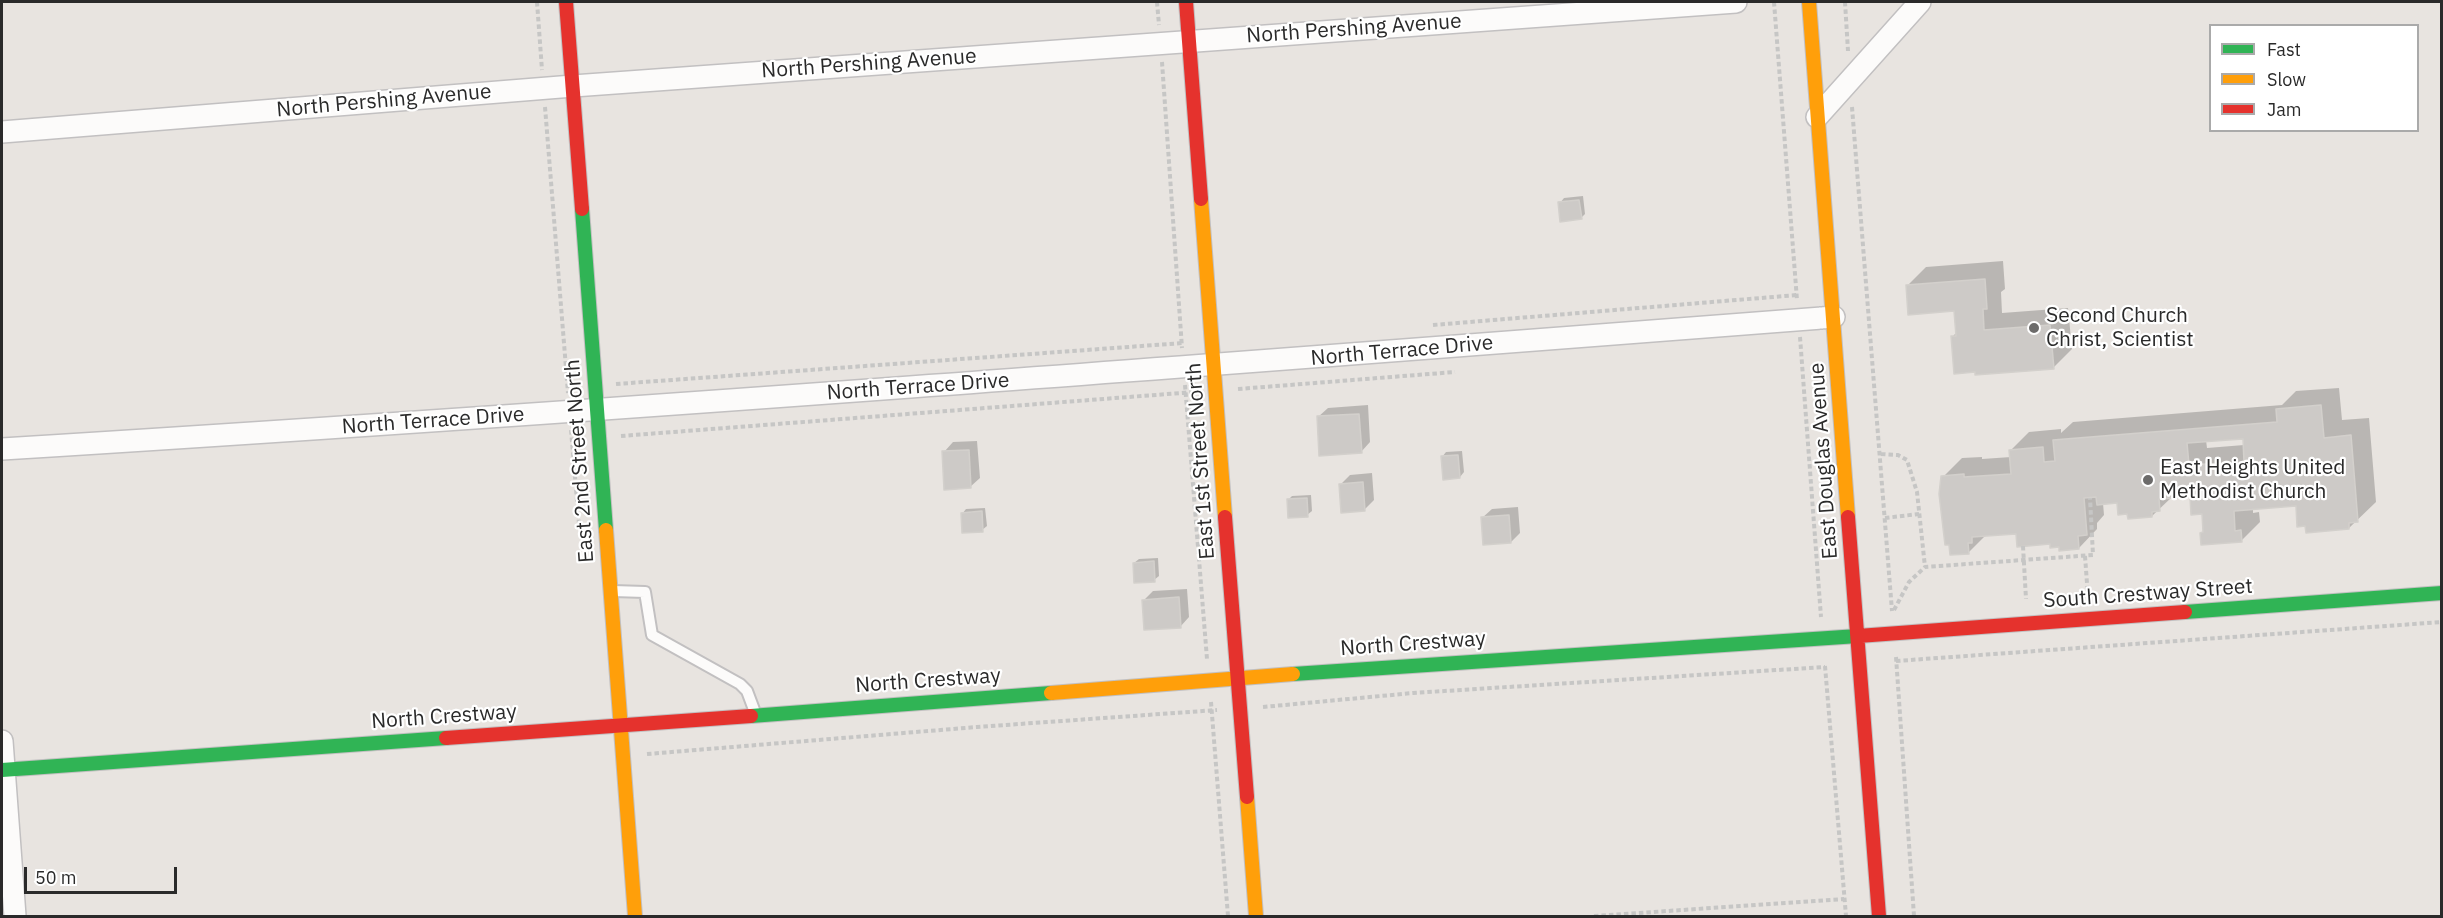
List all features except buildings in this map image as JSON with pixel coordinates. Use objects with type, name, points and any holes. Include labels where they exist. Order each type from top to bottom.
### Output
[{"type":"street","name":"East 2nd Street North","points":[[566,2],[635,916]]},
{"type":"street","name":"East 1st Street North","points":[[1186,2],[1256,916]]},
{"type":"street","name":"North Pershing Avenue","points":[[2,132],[543,88],[1736,2]]},
{"type":"street","name":"East Douglas Avenue","points":[[1809,2],[1879,916]]},
{"type":"street","points":[[1817,117],[1920,2]]},
{"type":"street","name":"North Terrace Drive","points":[[2,449],[569,412],[1184,368],[1834,317]]},
{"type":"street","name":"South Crestway Street","points":[[1858,636],[2442,593]]},
{"type":"street","name":"North Crestway","points":[[2,770],[621,726],[1209,680],[1858,636]]},
{"type":"street","points":[[2,741],[2,770],[15,916]]},
{"type":"lane","points":[[611,591],[645,592],[652,635],[740,684],[747,691],[756,715]]},
{"type":"path","points":[[537,2],[580,536]]},
{"type":"path","points":[[1157,2],[1228,916]]},
{"type":"path","points":[[1774,2],[1846,916]]},
{"type":"path","points":[[1845,2],[1892,613],[1909,582],[1925,567],[2093,555],[2090,498]]},
{"type":"path","points":[[1433,325],[1797,295]]},
{"type":"path","points":[[567,387],[1189,343]]},
{"type":"path","points":[[572,440],[1455,372]]},
{"type":"path","points":[[1880,454],[1898,455],[1907,460],[1917,492],[1925,567]]},
{"type":"path","points":[[1885,518],[1919,514]]},
{"type":"path","points":[[2023,546],[2027,603]]},
{"type":"path","points":[[2085,556],[2088,599]]},
{"type":"path","points":[[1896,661],[2442,622]]},
{"type":"path","points":[[1894,634],[1914,916]]},
{"type":"path","points":[[623,756],[976,727],[1241,709],[1413,693],[1825,667]]},
{"type":"path","points":[[1594,916],[1844,899]]},
{"type":"traffic: fast","points":[[582,209],[606,530]]},
{"type":"traffic: fast","points":[[2185,612],[2442,593]]},
{"type":"traffic: fast","points":[[1293,674],[1858,636]]},
{"type":"traffic: fast","points":[[751,716],[1051,693]]},
{"type":"traffic: fast","points":[[2,770],[446,738]]},
{"type":"traffic: slow","points":[[1809,2],[1848,517]]},
{"type":"traffic: slow","points":[[1201,199],[1225,517]]},
{"type":"traffic: slow","points":[[606,530],[635,916]]},
{"type":"traffic: slow","points":[[1051,693],[1293,674]]},
{"type":"traffic: slow","points":[[1247,797],[1256,916]]},
{"type":"traffic: jam","points":[[566,2],[582,209]]},
{"type":"traffic: jam","points":[[1186,2],[1201,199]]},
{"type":"traffic: jam","points":[[1225,517],[1247,797]]},
{"type":"traffic: jam","points":[[1848,517],[1879,916]]},
{"type":"traffic: jam","points":[[1858,636],[2185,612]]},
{"type":"traffic: jam","points":[[446,738],[751,716]]},
{"type":"place","name":"Second Church Christ, Scientist","points":[[2034,328]]},
{"type":"place","name":"East Heights United Methodist Church","points":[[2148,480]]}]
